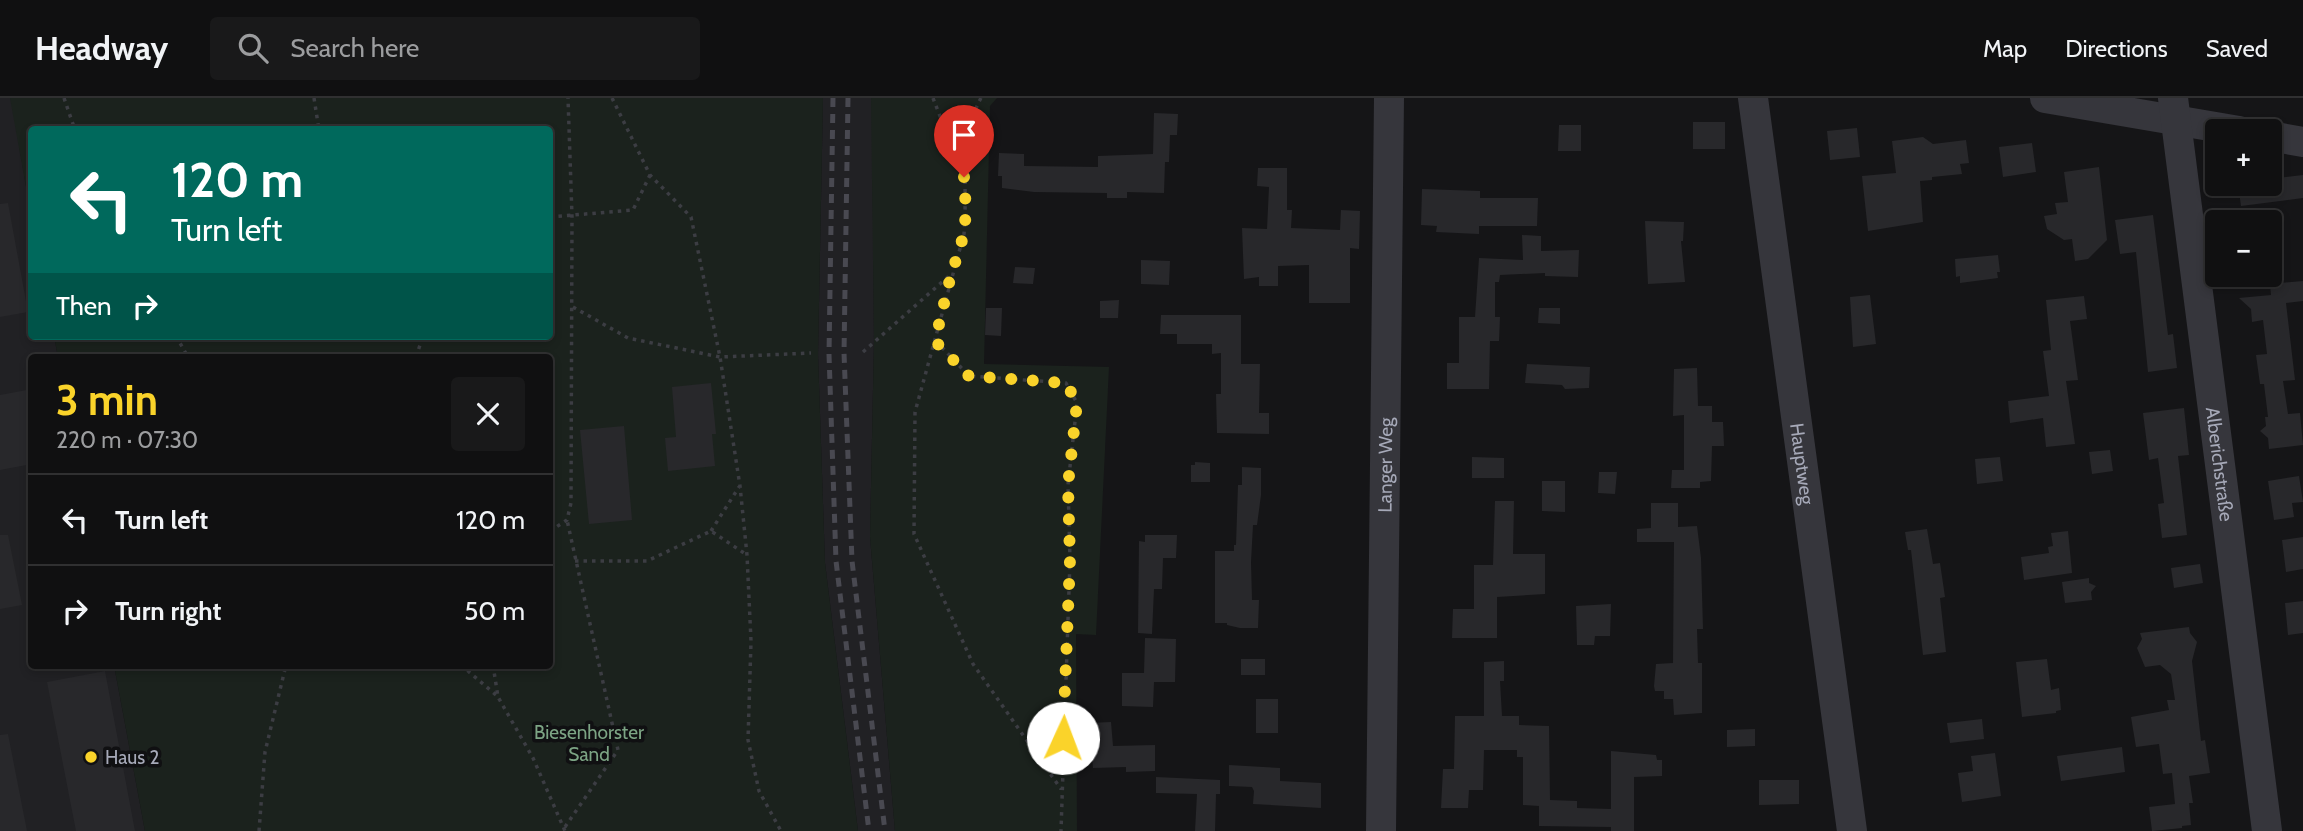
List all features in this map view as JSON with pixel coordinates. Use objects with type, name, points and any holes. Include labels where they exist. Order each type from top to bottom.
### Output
[{"type":"street","name":"Langer Weg","points":[[1381,831],[1389,98]]},
{"type":"street","name":"Hauptweg","points":[[1753,98],[1852,831]]},
{"type":"street","points":[[2045,98],[2176,109],[2205,119]]},
{"type":"street","name":"Alberichstraße","points":[[2176,109],[2267,831]]},
{"type":"street","points":[[2282,138],[2303,142]]},
{"type":"path","points":[[64,98],[74,126]]},
{"type":"path","points":[[314,98],[318,126]]},
{"type":"path","points":[[565,829],[618,750],[567,520],[572,503],[573,307],[568,98]]},
{"type":"path","points":[[612,98],[650,175],[691,217],[720,357],[740,485],[751,641],[748,740],[759,791],[781,831]]},
{"type":"path","points":[[933,98],[964,177]]},
{"type":"path","points":[[981,98],[971,116],[964,177],[964,234],[951,273],[915,412],[914,534],[974,664],[1061,789]]},
{"type":"path","points":[[553,217],[633,211],[650,175]]},
{"type":"path","points":[[863,352],[951,273]]},
{"type":"path","points":[[573,307],[628,338],[720,357],[811,353]]},
{"type":"path","points":[[935,341],[969,376],[1066,383],[1077,403],[1068,485],[1070,560],[1061,831]]},
{"type":"path","points":[[575,561],[647,561],[711,531],[740,485]]},
{"type":"path","points":[[553,529],[567,520]]},
{"type":"path","points":[[711,531],[747,555]]},
{"type":"path","points":[[259,831],[265,752],[285,669]]},
{"type":"path","points":[[466,669],[498,696]]},
{"type":"path","points":[[494,669],[498,696],[533,758],[565,829]]},
{"type":"shaded area","points":[[0,98],[11,98],[28,197],[28,340],[55,340],[57,354],[28,354],[28,669],[115,669],[145,831],[0,831]]},
{"type":"shaded area","points":[[823,98],[872,98],[874,341],[870,537],[895,831],[858,831],[825,563],[818,354]]},
{"type":"green space","name":"Biesenhorster Sand","points":[[10,98],[823,98],[818,354],[825,563],[858,831],[145,831],[115,669],[553,669],[553,354],[57,354],[55,340],[553,340],[553,126],[28,126],[28,198]]},
{"type":"green space","points":[[871,98],[997,98],[990,106],[984,364],[1109,367],[1096,635],[1076,634],[1077,831],[895,831],[870,537],[874,341]]},
{"type":"building","points":[[1154,113],[1178,114],[1177,135],[1170,135],[1169,162],[1165,162],[1164,193],[1127,192],[1127,198],[1107,198],[1107,193],[1034,192],[1002,188],[1002,176],[998,176],[999,153],[1024,154],[1024,166],[1098,167],[1098,156],[1153,154]]},
{"type":"building","points":[[1693,122],[1725,122],[1725,149],[1693,149]]},
{"type":"building","points":[[1559,125],[1581,125],[1581,151],[1558,151]]},
{"type":"building","points":[[1857,128],[1860,157],[1830,160],[1827,131]]},
{"type":"building","points":[[1923,137],[1933,144],[1966,140],[1969,163],[1960,164],[1962,174],[1920,181],[1923,222],[1868,231],[1862,176],[1896,173],[1892,141]]},
{"type":"building","points":[[2032,143],[2036,172],[2003,177],[1999,147]]},
{"type":"building","points":[[2099,167],[2107,240],[2088,259],[2075,261],[2072,239],[2064,240],[2047,229],[2044,216],[2057,214],[2055,203],[2068,202],[2064,172]]},
{"type":"building","points":[[1258,168],[1287,168],[1287,210],[1292,210],[1291,228],[1340,230],[1341,210],[1360,211],[1359,249],[1350,248],[1350,303],[1309,303],[1309,265],[1278,266],[1278,286],[1259,286],[1259,277],[1244,279],[1242,228],[1267,229],[1269,187],[1257,186]]},
{"type":"building","points":[[2303,175],[2303,198],[2241,206],[2240,196],[2282,196],[2282,178]]},
{"type":"building","points":[[1422,189],[1480,191],[1480,198],[1538,198],[1537,226],[1479,226],[1479,234],[1436,232],[1437,226],[1421,225]]},
{"type":"building","points":[[8,203],[28,312],[0,317],[0,204]]},
{"type":"building","points":[[2153,215],[2168,335],[2173,334],[2177,368],[2148,372],[2136,252],[2120,254],[2115,220]]},
{"type":"building","points":[[1645,221],[1684,222],[1681,241],[1685,282],[1648,284]]},
{"type":"building","points":[[1522,235],[1541,236],[1541,251],[1579,250],[1578,277],[1545,276],[1545,273],[1500,275],[1499,282],[1495,282],[1495,317],[1500,317],[1499,341],[1490,341],[1489,389],[1447,389],[1447,363],[1459,363],[1459,317],[1475,317],[1479,258],[1523,260]]},
{"type":"building","points":[[1998,255],[1998,278],[1960,283],[1960,276],[1956,277],[1955,259]]},
{"type":"building","points":[[1141,260],[1170,261],[1169,285],[1141,284]]},
{"type":"building","points":[[1015,267],[1035,268],[1033,284],[1013,283]]},
{"type":"building","points":[[2303,281],[2303,301],[2286,303],[2295,380],[2283,381],[2288,414],[2300,413],[2303,445],[2269,449],[2268,438],[2260,431],[2266,426],[2265,417],[2268,417],[2264,384],[2260,384],[2256,355],[2267,354],[2263,320],[2252,322],[2251,309],[2239,298],[2271,295],[2270,287],[2282,287],[2282,283]]},
{"type":"building","points":[[1870,295],[1876,344],[1853,347],[1850,297]]},
{"type":"building","points":[[2084,296],[2087,319],[2070,321],[2078,380],[2066,381],[2075,444],[2046,447],[2043,418],[2010,423],[2008,401],[2049,396],[2043,351],[2051,350],[2046,300]]},
{"type":"building","points":[[1119,300],[1118,318],[1100,318],[1100,301]]},
{"type":"building","points":[[986,308],[1002,308],[1001,336],[985,335]]},
{"type":"building","points":[[1539,308],[1560,308],[1560,324],[1538,323]]},
{"type":"building","points":[[1161,315],[1241,315],[1241,364],[1260,364],[1259,413],[1269,413],[1269,434],[1217,433],[1216,394],[1221,394],[1221,353],[1212,354],[1212,344],[1177,344],[1177,334],[1160,334]]},
{"type":"building","points":[[1527,364],[1590,367],[1589,388],[1565,389],[1562,385],[1525,383]]},
{"type":"building","points":[[1697,368],[1698,406],[1712,406],[1712,422],[1723,422],[1724,446],[1712,446],[1711,481],[1700,482],[1700,488],[1671,488],[1672,470],[1684,470],[1684,415],[1673,416],[1674,369]]},
{"type":"building","points":[[711,383],[716,434],[712,434],[715,466],[668,471],[665,438],[676,437],[672,387]]},
{"type":"building","points":[[28,390],[28,465],[0,470],[0,395]]},
{"type":"building","points":[[2184,408],[2189,455],[2178,456],[2187,535],[2162,538],[2158,504],[2164,503],[2158,458],[2149,460],[2143,413]]},
{"type":"building","points":[[624,426],[632,520],[589,524],[580,430]]},
{"type":"building","points":[[2110,450],[2113,471],[2092,474],[2089,452]]},
{"type":"building","points":[[1472,457],[1504,458],[1504,478],[1472,478]]},
{"type":"building","points":[[2000,457],[2003,481],[1977,484],[1975,459]]},
{"type":"building","points":[[1195,462],[1210,463],[1210,482],[1191,482],[1191,465],[1195,465]]},
{"type":"building","points":[[1242,467],[1261,468],[1261,495],[1257,525],[1253,525],[1251,562],[1252,600],[1259,600],[1258,628],[1215,623],[1215,551],[1234,551],[1236,545],[1238,485],[1242,485]]},
{"type":"building","points":[[1599,472],[1617,472],[1615,494],[1598,493]]},
{"type":"building","points":[[2299,476],[2303,502],[2292,503],[2294,517],[2274,520],[2268,481]]},
{"type":"building","points":[[1542,481],[1565,481],[1565,512],[1542,511]]},
{"type":"building","points":[[1495,501],[1514,501],[1513,554],[1545,554],[1545,594],[1497,597],[1497,638],[1452,638],[1453,609],[1474,609],[1474,565],[1493,565]]},
{"type":"building","points":[[1651,503],[1678,503],[1678,527],[1697,526],[1701,558],[1703,629],[1697,629],[1698,663],[1702,663],[1702,713],[1674,715],[1673,699],[1664,699],[1664,691],[1655,691],[1656,664],[1673,663],[1674,542],[1637,542],[1637,529],[1651,528]]},
{"type":"building","points":[[1927,529],[1933,564],[1940,563],[1945,597],[1940,598],[1946,652],[1923,655],[1911,550],[1908,550],[1905,532]]},
{"type":"building","points":[[2068,531],[2072,573],[2024,580],[2021,557],[2049,553],[2048,547],[2053,546],[2051,533]]},
{"type":"building","points":[[0,535],[8,535],[22,605],[0,609]]},
{"type":"building","points":[[1145,535],[1177,535],[1176,558],[1163,558],[1162,589],[1154,589],[1152,634],[1138,633],[1139,541],[1145,542]]},
{"type":"building","points":[[2303,537],[2303,569],[2286,572],[2282,540]]},
{"type":"building","points":[[2200,564],[2203,583],[2174,588],[2171,568]]},
{"type":"building","points":[[2089,578],[2089,583],[2096,586],[2091,592],[2092,600],[2065,603],[2062,582]]},
{"type":"building","points":[[2303,601],[2303,633],[2288,635],[2285,603]]},
{"type":"building","points":[[1611,604],[1610,636],[1595,636],[1594,645],[1577,645],[1576,606]]},
{"type":"building","points":[[2189,627],[2197,642],[2192,661],[2201,741],[2205,740],[2210,773],[2189,776],[2193,803],[2189,803],[2191,825],[2152,831],[2149,807],[2175,804],[2172,773],[2163,774],[2159,744],[2136,747],[2131,717],[2169,710],[2167,700],[2175,700],[2171,674],[2160,665],[2145,667],[2137,648],[2142,639],[2140,633]]},
{"type":"building","points":[[1145,638],[1176,639],[1175,682],[1154,682],[1153,707],[1122,706],[1122,673],[1144,673]]},
{"type":"building","points":[[1241,659],[1265,659],[1265,675],[1241,675]]},
{"type":"building","points":[[2047,659],[2051,690],[2059,688],[2061,710],[2022,717],[2016,662]]},
{"type":"building","points":[[1504,661],[1504,681],[1500,681],[1502,716],[1519,716],[1519,725],[1549,726],[1550,800],[1577,801],[1577,808],[1611,809],[1611,751],[1656,755],[1657,760],[1662,760],[1662,776],[1634,777],[1634,831],[1611,831],[1611,827],[1539,826],[1539,806],[1523,805],[1523,757],[1517,757],[1517,750],[1484,750],[1483,790],[1469,790],[1468,808],[1441,808],[1443,769],[1454,769],[1455,716],[1484,716],[1484,662]]},
{"type":"building","name":"Haus 2","points":[[105,671],[135,831],[76,831],[47,682]]},
{"type":"building","points":[[1256,699],[1278,699],[1278,733],[1256,733]]},
{"type":"building","points":[[1982,719],[1984,739],[1950,743],[1947,723]]},
{"type":"building","points":[[1111,722],[1113,746],[1155,745],[1155,771],[1126,772],[1126,767],[1093,768],[1089,723]]},
{"type":"building","points":[[1755,729],[1755,746],[1727,747],[1727,730]]},
{"type":"building","points":[[8,734],[27,831],[0,831],[0,735]]},
{"type":"building","points":[[2122,747],[2125,772],[2061,781],[2057,756]]},
{"type":"building","points":[[1995,753],[2001,796],[1962,802],[1958,773],[1973,771],[1971,756]]},
{"type":"building","points":[[1229,765],[1280,768],[1280,781],[1321,783],[1321,808],[1253,804],[1252,787],[1229,786]]},
{"type":"building","points":[[1156,777],[1220,780],[1220,794],[1216,794],[1215,831],[1195,831],[1197,794],[1156,793]]},
{"type":"building","points":[[1759,780],[1799,780],[1799,804],[1759,805]]},
{"type":"railway","points":[[833,98],[829,354],[836,561],[869,831]]},
{"type":"railway","points":[[848,98],[844,353],[852,561],[885,831]]},
{"type":"place","name":"Haus 2","points":[[91,757]]},
{"type":"route","points":[[964,177],[964,234],[935,341],[969,376],[1066,383],[1077,403],[1068,485],[1070,560],[1063,738]]}]
